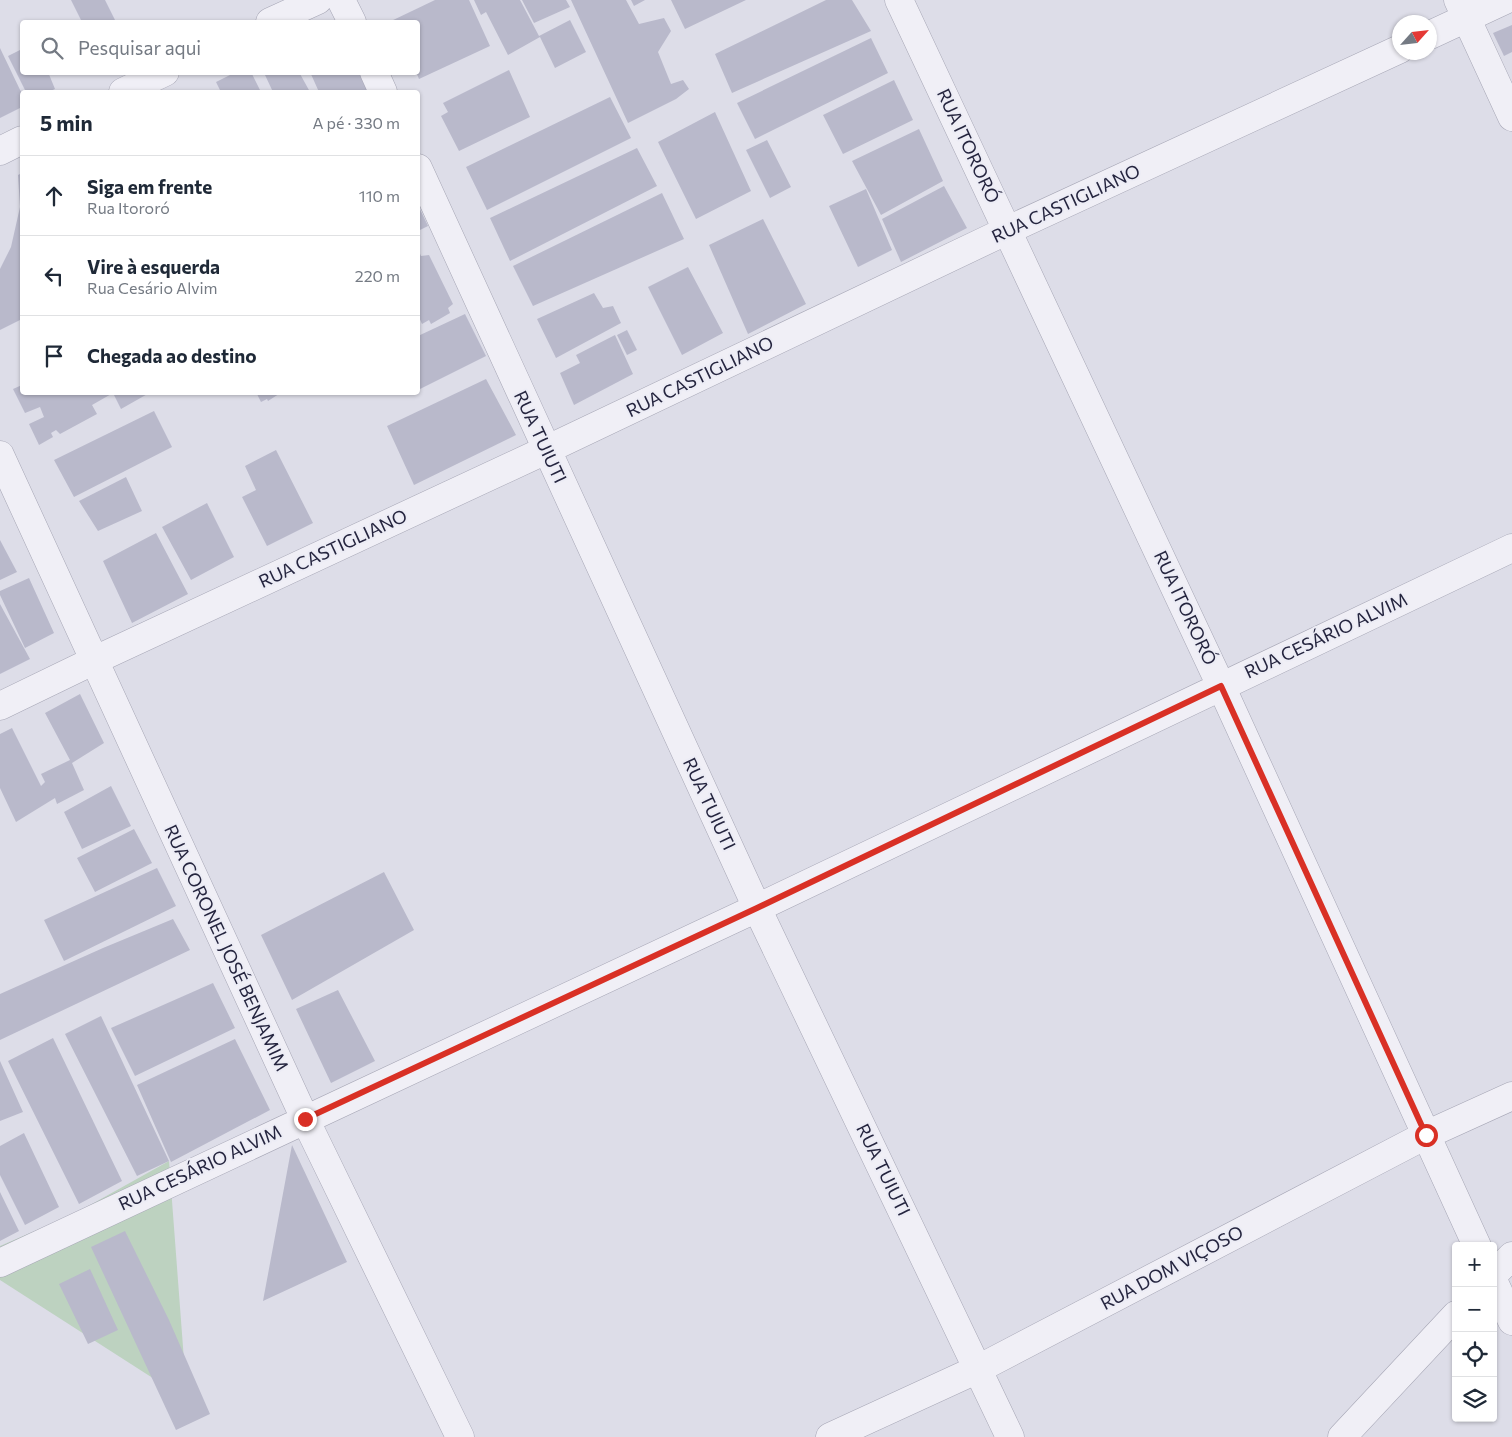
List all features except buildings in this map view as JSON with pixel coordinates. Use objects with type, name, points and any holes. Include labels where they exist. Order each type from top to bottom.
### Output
[{"type":"street","points":[[274,20],[318,0]]},
{"type":"street","points":[[341,0],[351,20]]},
{"type":"street","name":"RUA ITORORÓ","points":[[899,0],[1221,686],[1476,1242]]},
{"type":"street","points":[[1437,29],[1463,9],[1505,0]]},
{"type":"street","points":[[1463,9],[1512,117]]},
{"type":"street","name":"RUA CASTIGLIANO","points":[[0,706],[546,450],[1008,230],[1392,53]]},
{"type":"street","points":[[127,90],[159,75]]},
{"type":"street","points":[[375,75],[382,90]]},
{"type":"street","points":[[0,151],[20,141]]},
{"type":"street","name":"RUA TUIUTI","points":[[420,172],[757,908],[1010,1437]]},
{"type":"street","name":"RUA CORONEL JOSÉ BENJAMIM","points":[[0,456],[305,1119],[460,1437]]},
{"type":"street","name":"RUA CESÁRIO ALVIM","points":[[0,1262],[757,908],[1512,548]]},
{"type":"street","name":"RUA DOM VIÇOSO","points":[[830,1437],[978,1369],[1426,1135],[1512,1096]]},
{"type":"street","points":[[1497,1271],[1512,1256]]},
{"type":"street","points":[[1496,1287],[1512,1321]]},
{"type":"street","points":[[1342,1437],[1452,1319]]},
{"type":"green space","points":[[169,1161],[187,1400],[0,1280],[0,1246],[74,1214]]},
{"type":"route","points":[[305,1119],[757,908],[1221,686],[1426,1135]]}]
